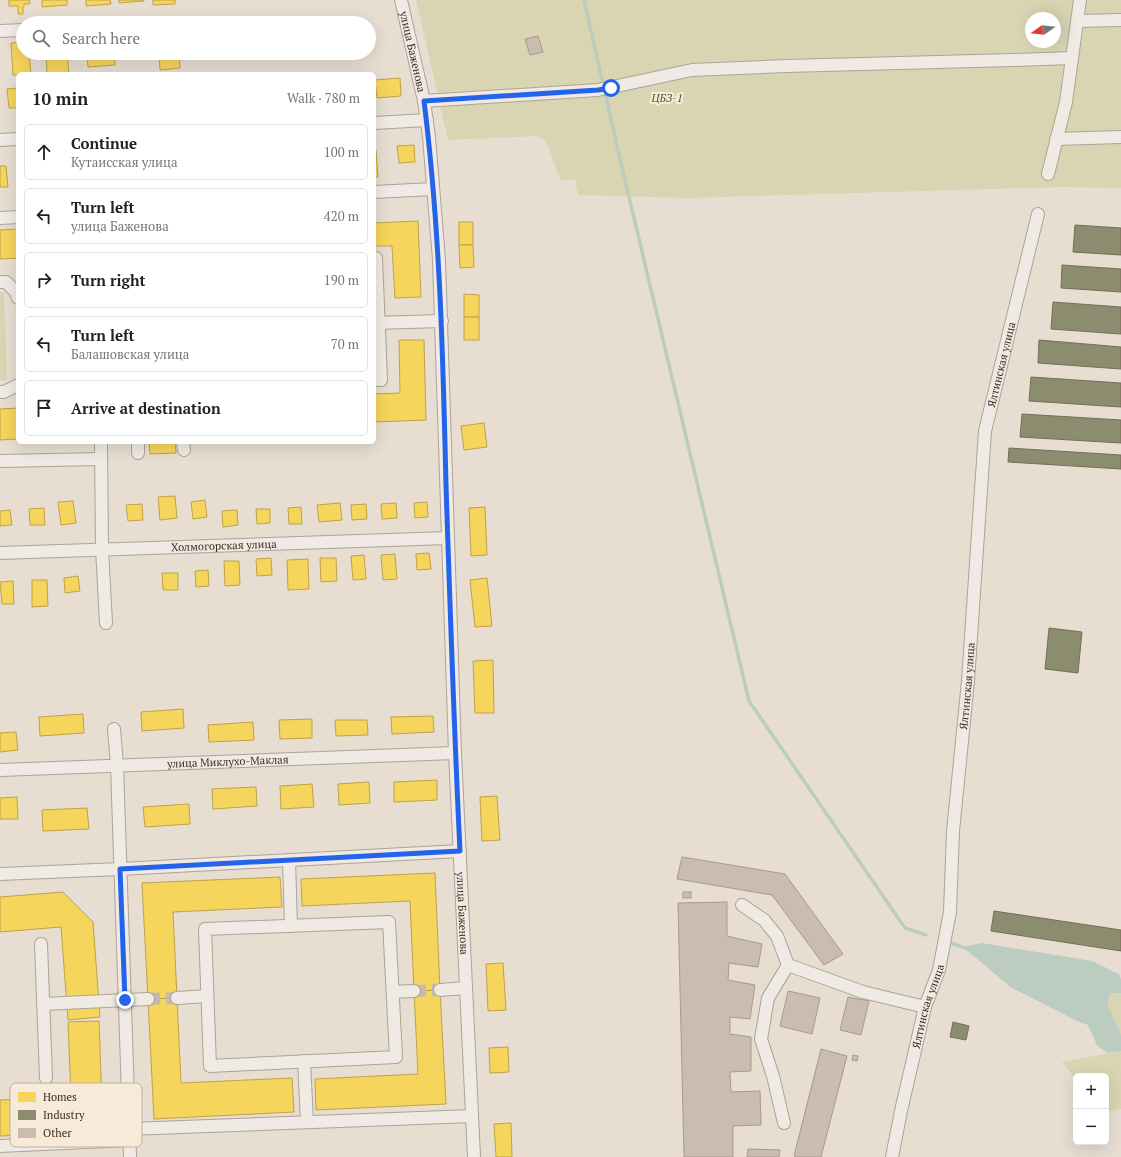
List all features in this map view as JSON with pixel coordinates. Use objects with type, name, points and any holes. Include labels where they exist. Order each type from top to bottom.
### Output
[{"type":"street","name":"улица Баженова","points":[[402,0],[427,120],[439,260],[456,753],[474,1157]]},
{"type":"street","points":[[1048,174],[1066,102],[1080,0]]},
{"type":"street","points":[[1077,21],[1121,20]]},
{"type":"street","points":[[0,31],[16,30]]},
{"type":"street","points":[[424,101],[598,90],[692,70],[1072,58]]},
{"type":"street","points":[[376,123],[427,120]]},
{"type":"street","points":[[1056,139],[1121,138]]},
{"type":"street","points":[[0,140],[16,139]]},
{"type":"street","points":[[376,192],[433,189]]},
{"type":"street","name":"Ялтинская улица","points":[[892,1157],[925,1007],[939,970],[950,912],[953,831],[968,681],[985,431],[1038,214]]},
{"type":"street","points":[[0,218],[16,217]]},
{"type":"street","points":[[376,258],[376,323],[381,380],[376,380]]},
{"type":"street","points":[[0,282],[6,282],[16,293]]},
{"type":"street","points":[[376,323],[442,321]]},
{"type":"street","points":[[0,392],[4,392],[16,386]]},
{"type":"street","points":[[101,444],[102,549],[106,623]]},
{"type":"street","points":[[0,461],[101,459]]},
{"type":"street","name":"Холмогорская улица","points":[[0,553],[448,538]]},
{"type":"street","points":[[114,729],[117,766],[127,1083]]},
{"type":"street","name":"улица Миклухо-Маклая","points":[[0,770],[456,753]]},
{"type":"street","points":[[0,874],[460,851]]},
{"type":"street","points":[[289,860],[291,926]]},
{"type":"street","points":[[742,905],[764,920],[778,936],[788,965]]},
{"type":"street","points":[[389,922],[393,992],[396,1057],[210,1066],[205,929],[389,922]]},
{"type":"street","points":[[41,944],[46,1078]]},
{"type":"street","points":[[788,965],[863,992],[925,1007]]},
{"type":"street","points":[[784,1123],[773,1076],[762,1039],[768,998],[788,965]]},
{"type":"street","points":[[440,990],[466,988]]},
{"type":"street","points":[[393,992],[414,991]]},
{"type":"street","points":[[177,998],[207,996]]},
{"type":"street","points":[[44,1004],[148,999]]},
{"type":"street","points":[[304,1061],[307,1122]]},
{"type":"street","points":[[142,1133],[307,1122],[472,1116]]},
{"type":"street","points":[[0,1146],[10,1145]]},
{"type":"street","points":[[130,1147],[130,1157]]},
{"type":"green space","name":"ЦБЗ-1","points":[[416,0],[1121,0],[1121,188],[1063,187],[689,198],[578,195],[575,179],[561,181],[546,141],[537,136],[448,140]]},
{"type":"green space","points":[[0,292],[4,292],[7,380],[0,380]]},
{"type":"green space","points":[[1110,993],[1121,993],[1121,1035],[1108,1005]]},
{"type":"green space","points":[[1121,1051],[1121,1109],[1109,1111],[1109,1073],[1073,1073],[1073,1076],[1062,1062]]},
{"type":"shaded area","points":[[982,943],[1092,961],[1119,974],[1121,979],[1121,993],[1110,993],[1108,1005],[1121,1035],[1121,1051],[1107,1053],[1097,1045],[1088,1025],[1077,1021],[1010,987],[962,947]]},
{"type":"building: Homes","points":[[9,0],[29,0],[30,4],[24,4],[23,14],[18,14],[18,6],[9,6]]},
{"type":"building: Homes","points":[[42,0],[67,0],[67,5],[42,7]]},
{"type":"building: Homes","points":[[86,0],[110,0],[111,4],[86,6]]},
{"type":"building: Homes","points":[[119,0],[144,0],[144,1],[119,3]]},
{"type":"building: Homes","points":[[153,0],[175,0],[175,4],[153,5]]},
{"type":"building: Homes","points":[[11,43],[16,43],[16,60],[30,60],[31,72],[16,72],[16,75],[13,75]]},
{"type":"building: Homes","points":[[46,60],[68,60],[69,72],[47,72]]},
{"type":"building: Homes","points":[[88,60],[115,60],[115,65],[88,67]]},
{"type":"building: Homes","points":[[159,60],[179,60],[180,68],[160,70]]},
{"type":"building: Homes","points":[[400,78],[401,96],[377,98],[376,80]]},
{"type":"building: Homes","points":[[16,88],[16,108],[9,108],[7,89]]},
{"type":"building: Homes","points":[[414,145],[415,162],[399,163],[397,146]]},
{"type":"building: Homes","points":[[376,150],[378,177],[376,177]]},
{"type":"building: Homes","points":[[0,166],[6,166],[8,187],[0,187]]},
{"type":"building: Homes","points":[[418,221],[421,297],[395,298],[392,246],[376,246],[376,223]]},
{"type":"building: Homes","points":[[459,222],[473,222],[473,245],[459,245]]},
{"type":"building: Homes","points":[[16,229],[16,258],[0,259],[0,230]]},
{"type":"building: Homes","points":[[459,245],[473,245],[474,267],[460,268]]},
{"type":"building: Homes","points":[[464,294],[479,295],[479,317],[464,317]]},
{"type":"building: Homes","points":[[464,317],[479,317],[479,340],[464,340]]},
{"type":"building: Homes","points":[[399,340],[424,340],[426,420],[376,422],[376,394],[400,393]]},
{"type":"building: Homes","points":[[16,408],[16,439],[0,440],[0,409]]},
{"type":"building: Homes","points":[[484,423],[487,447],[464,450],[461,426]]},
{"type":"building: Homes","points":[[149,444],[175,444],[176,453],[150,454]]},
{"type":"building: Homes","points":[[175,496],[177,518],[160,520],[158,497]]},
{"type":"building: Homes","points":[[205,500],[207,517],[193,519],[191,502]]},
{"type":"building: Homes","points":[[73,501],[76,523],[61,525],[58,502]]},
{"type":"building: Homes","points":[[427,502],[428,517],[415,518],[414,503]]},
{"type":"building: Homes","points":[[340,503],[342,520],[319,522],[317,505]]},
{"type":"building: Homes","points":[[396,503],[397,518],[382,519],[381,504]]},
{"type":"building: Homes","points":[[142,504],[143,520],[128,521],[126,505]]},
{"type":"building: Homes","points":[[366,504],[367,519],[352,520],[351,505]]},
{"type":"building: Homes","points":[[301,507],[302,524],[289,524],[288,508]]},
{"type":"building: Homes","points":[[485,507],[487,555],[471,556],[469,508]]},
{"type":"building: Homes","points":[[44,508],[45,525],[30,525],[29,509]]},
{"type":"building: Homes","points":[[256,509],[270,509],[270,523],[257,524]]},
{"type":"building: Homes","points":[[10,510],[12,525],[0,526],[0,511]]},
{"type":"building: Homes","points":[[237,510],[238,525],[223,527],[222,511]]},
{"type":"building: Homes","points":[[429,553],[431,569],[417,570],[416,554]]},
{"type":"building: Homes","points":[[395,554],[397,579],[383,580],[381,555]]},
{"type":"building: Homes","points":[[364,555],[366,579],[353,580],[351,556]]},
{"type":"building: Homes","points":[[271,558],[272,575],[257,576],[256,559]]},
{"type":"building: Homes","points":[[320,558],[336,558],[337,581],[321,582]]},
{"type":"building: Homes","points":[[308,559],[309,589],[288,590],[287,560]]},
{"type":"building: Homes","points":[[224,561],[239,561],[240,585],[225,586]]},
{"type":"building: Homes","points":[[208,570],[209,586],[196,587],[195,571]]},
{"type":"building: Homes","points":[[162,573],[178,573],[178,590],[163,590]]},
{"type":"building: Homes","points":[[78,576],[80,591],[65,593],[64,578]]},
{"type":"building: Homes","points":[[487,578],[492,626],[475,627],[470,580]]},
{"type":"building: Homes","points":[[32,580],[47,580],[48,606],[32,607]]},
{"type":"building: Homes","points":[[13,581],[14,604],[2,604],[0,582]]},
{"type":"building: Homes","points":[[493,660],[494,713],[475,713],[473,661]]},
{"type":"building: Homes","points":[[183,709],[184,728],[142,731],[141,712]]},
{"type":"building: Homes","points":[[83,714],[84,733],[40,736],[39,717]]},
{"type":"building: Homes","points":[[433,716],[434,732],[392,734],[391,717]]},
{"type":"building: Homes","points":[[312,719],[312,738],[280,739],[279,720]]},
{"type":"building: Homes","points":[[335,720],[367,720],[368,735],[336,736]]},
{"type":"building: Homes","points":[[253,722],[254,740],[209,742],[208,725]]},
{"type":"building: Homes","points":[[16,732],[18,750],[0,752],[0,733]]},
{"type":"building: Homes","points":[[437,780],[437,800],[394,802],[394,782]]},
{"type":"building: Homes","points":[[369,782],[370,803],[339,805],[338,784]]},
{"type":"building: Homes","points":[[312,784],[314,807],[281,809],[280,786]]},
{"type":"building: Homes","points":[[256,787],[257,806],[213,809],[212,789]]},
{"type":"building: Homes","points":[[497,796],[500,840],[482,841],[480,797]]},
{"type":"building: Homes","points":[[17,797],[18,819],[0,819],[0,798]]},
{"type":"building: Homes","points":[[189,804],[190,824],[145,827],[143,807]]},
{"type":"building: Homes","points":[[87,808],[89,829],[43,831],[42,810]]},
{"type":"building: Homes","points":[[435,873],[440,990],[414,991],[410,901],[302,906],[301,879]]},
{"type":"building: Homes","points":[[280,877],[282,907],[173,912],[177,998],[148,999],[142,883]]},
{"type":"building: Homes","points":[[63,892],[93,922],[100,1017],[68,1020],[61,927],[0,932],[0,897]]},
{"type":"building: Homes","points":[[503,963],[506,1010],[488,1011],[486,964]]},
{"type":"building: Homes","points":[[440,990],[446,1104],[316,1110],[315,1079],[418,1074],[414,991]]},
{"type":"building: Homes","points":[[177,998],[181,1083],[292,1078],[294,1112],[154,1119],[148,999]]},
{"type":"building: Homes","points":[[99,1021],[101,1083],[70,1083],[68,1022]]},
{"type":"building: Homes","points":[[508,1047],[509,1072],[490,1073],[489,1048]]},
{"type":"building: Homes","points":[[0,1100],[10,1100],[10,1136],[0,1136]]},
{"type":"building: Homes","points":[[511,1123],[512,1157],[496,1157],[494,1124]]},
{"type":"building: Industry","points":[[1075,225],[1121,228],[1121,255],[1073,252]]},
{"type":"building: Industry","points":[[1062,265],[1121,269],[1121,292],[1061,288]]},
{"type":"building: Industry","points":[[1053,302],[1121,307],[1121,334],[1051,329]]},
{"type":"building: Industry","points":[[1039,340],[1121,347],[1121,369],[1038,363]]},
{"type":"building: Industry","points":[[1031,377],[1121,383],[1121,407],[1029,401]]},
{"type":"building: Industry","points":[[1022,414],[1121,420],[1121,443],[1020,437]]},
{"type":"building: Industry","points":[[1009,448],[1121,455],[1121,469],[1008,462]]},
{"type":"building: Industry","points":[[1049,628],[1082,632],[1078,673],[1045,669]]},
{"type":"building: Industry","points":[[994,911],[1121,930],[1121,951],[991,931]]},
{"type":"building: Industry","points":[[953,1022],[969,1026],[966,1040],[950,1037]]},
{"type":"building: Other","points":[[538,36],[543,52],[530,55],[525,39]]},
{"type":"building: Other","points":[[682,857],[785,874],[843,954],[824,965],[772,895],[677,879]]},
{"type":"building: Other","points":[[683,892],[691,892],[691,898],[683,898]]},
{"type":"building: Other","points":[[727,902],[727,936],[762,944],[758,967],[729,963],[728,980],[755,985],[750,1019],[730,1017],[730,1034],[751,1037],[751,1071],[730,1072],[731,1092],[760,1091],[761,1125],[733,1126],[733,1157],[684,1157],[678,903]]},
{"type":"building: Other","points":[[788,991],[820,998],[812,1034],[780,1026]]},
{"type":"building: Other","points":[[848,997],[869,1001],[861,1035],[840,1030]]},
{"type":"building: Other","points":[[821,1049],[847,1056],[821,1157],[796,1157],[794,1156]]},
{"type":"building: Other","points":[[853,1055],[858,1056],[857,1061],[852,1060]]},
{"type":"building: Other","points":[[748,1149],[780,1150],[779,1157],[747,1157]]},
{"type":"waterway","points":[[584,0],[620,159],[749,701],[905,928],[926,935]]},
{"type":"waterway","points":[[947,942],[965,948]]},
{"type":"tunnel","points":[[414,991],[440,990]]},
{"type":"tunnel","points":[[148,999],[177,998]]},
{"type":"route","points":[[125,1000],[120,869],[460,851],[448,538],[442,321],[439,260],[424,101],[611,88]]}]
